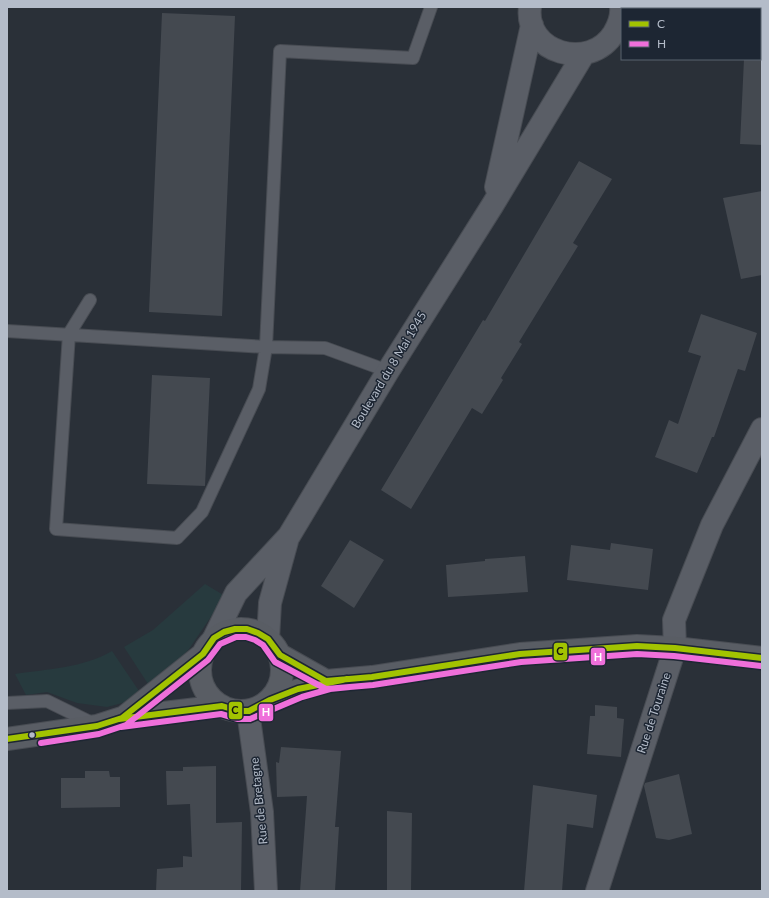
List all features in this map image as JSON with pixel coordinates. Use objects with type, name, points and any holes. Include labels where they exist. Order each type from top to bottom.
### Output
[{"type":"main road","points":[[326,681],[274,647],[258,632],[247,629],[235,629],[224,632],[209,646],[200,666],[200,678],[212,699],[222,706],[235,711],[248,711],[260,707],[270,700],[326,681],[372,677],[520,654],[637,646],[675,648],[762,658]]},
{"type":"main road","name":"Boulevard du 8 Mai 1945","points":[[122,718],[209,646]]},
{"type":"main road","points":[[270,700],[282,679],[282,667],[274,647]]},
{"type":"main road","name":"Boulevard du 8 Mai 1945","points":[[7,739],[97,726],[122,718],[222,706]]},
{"type":"street","points":[[531,16],[538,36],[547,46],[558,52],[570,55],[583,55],[598,49],[610,39],[618,26],[621,9]]},
{"type":"street","name":"Boulevard du 8 Mai 1945","points":[[492,206],[531,16]]},
{"type":"street","name":"Boulevard du 8 Mai 1945","points":[[209,646],[236,593],[289,536],[388,371],[492,206],[583,55]]},
{"type":"street","name":"Rue de Touraine","points":[[597,891],[675,648],[674,620],[712,525],[762,429]]},
{"type":"street","name":"Boulevard du 8 Mai 1945","points":[[274,647],[270,603],[289,536]]},
{"type":"street","name":"Rue de Bretagne","points":[[248,711],[262,812],[266,891]]},
{"type":"lane","points":[[90,300],[69,334],[56,529],[177,538],[202,512],[259,389],[266,347],[280,51],[413,58],[431,7]]},
{"type":"lane","points":[[7,331],[266,347],[325,348],[388,371]]},
{"type":"lane","points":[[7,703],[48,701],[97,726]]},
{"type":"green space","points":[[205,584],[225,596],[189,649],[172,668],[150,687],[124,647],[153,630]]},
{"type":"green space","points":[[112,651],[141,694],[126,702],[107,707],[77,703],[47,692],[26,695],[15,674],[77,664],[101,657]]},
{"type":"building","points":[[162,13],[235,16],[222,316],[149,312]]},
{"type":"building","points":[[762,54],[762,145],[740,144],[744,60],[761,60]]},
{"type":"building","points":[[579,161],[612,179],[573,243],[578,246],[519,342],[522,344],[501,378],[503,380],[482,414],[472,408],[411,509],[381,490],[483,320],[485,321]]},
{"type":"building","points":[[762,191],[762,275],[741,279],[723,198]]},
{"type":"building","points":[[701,314],[757,333],[745,371],[738,369],[714,437],[712,437],[697,473],[655,457],[669,420],[678,424],[701,356],[688,352]]},
{"type":"building","points":[[152,375],[210,378],[205,486],[147,484]]},
{"type":"building","points":[[350,540],[384,560],[354,608],[321,586]]},
{"type":"building","points":[[611,543],[653,549],[648,590],[567,580],[571,545],[610,550]]},
{"type":"building","points":[[525,556],[528,592],[448,597],[446,565],[485,561],[485,559]]},
{"type":"building","points":[[595,705],[617,707],[617,718],[624,719],[621,757],[587,754],[590,716],[595,716]]},
{"type":"building","points":[[281,747],[341,751],[335,827],[339,827],[335,891],[300,891],[307,796],[277,797],[276,762],[279,763]]},
{"type":"building","points":[[216,766],[216,823],[242,822],[241,891],[156,891],[157,869],[183,867],[183,856],[192,857],[190,804],[167,805],[166,771],[183,771],[183,767]]},
{"type":"building","points":[[85,771],[109,771],[110,777],[120,777],[120,807],[61,808],[61,778],[85,778]]},
{"type":"building","points":[[679,774],[692,834],[669,840],[656,838],[644,786],[645,783]]},
{"type":"building","points":[[533,785],[597,795],[593,828],[567,824],[562,891],[524,891]]},
{"type":"building","points":[[387,811],[412,813],[411,891],[387,891]]},
{"type":"transit line","name":"C","points":[[7,739],[97,726],[122,718],[203,654],[214,638],[224,632],[235,629],[247,629],[258,633],[268,639],[280,655],[326,681],[372,677],[520,654],[637,646],[675,648],[762,658]]},
{"type":"transit line","name":"H","points":[[41,743],[99,734],[126,725],[208,660],[220,644],[236,637],[246,637],[255,640],[263,645],[275,662],[326,689],[373,685],[521,662],[637,654],[674,656],[761,666]]},
{"type":"transit line","name":"C","points":[[119,719],[222,706],[238,711],[249,711],[270,700],[298,689],[347,679]]},
{"type":"transit line","name":"H","points":[[121,727],[221,714],[238,719],[250,719],[302,697],[330,689],[350,687]]}]
